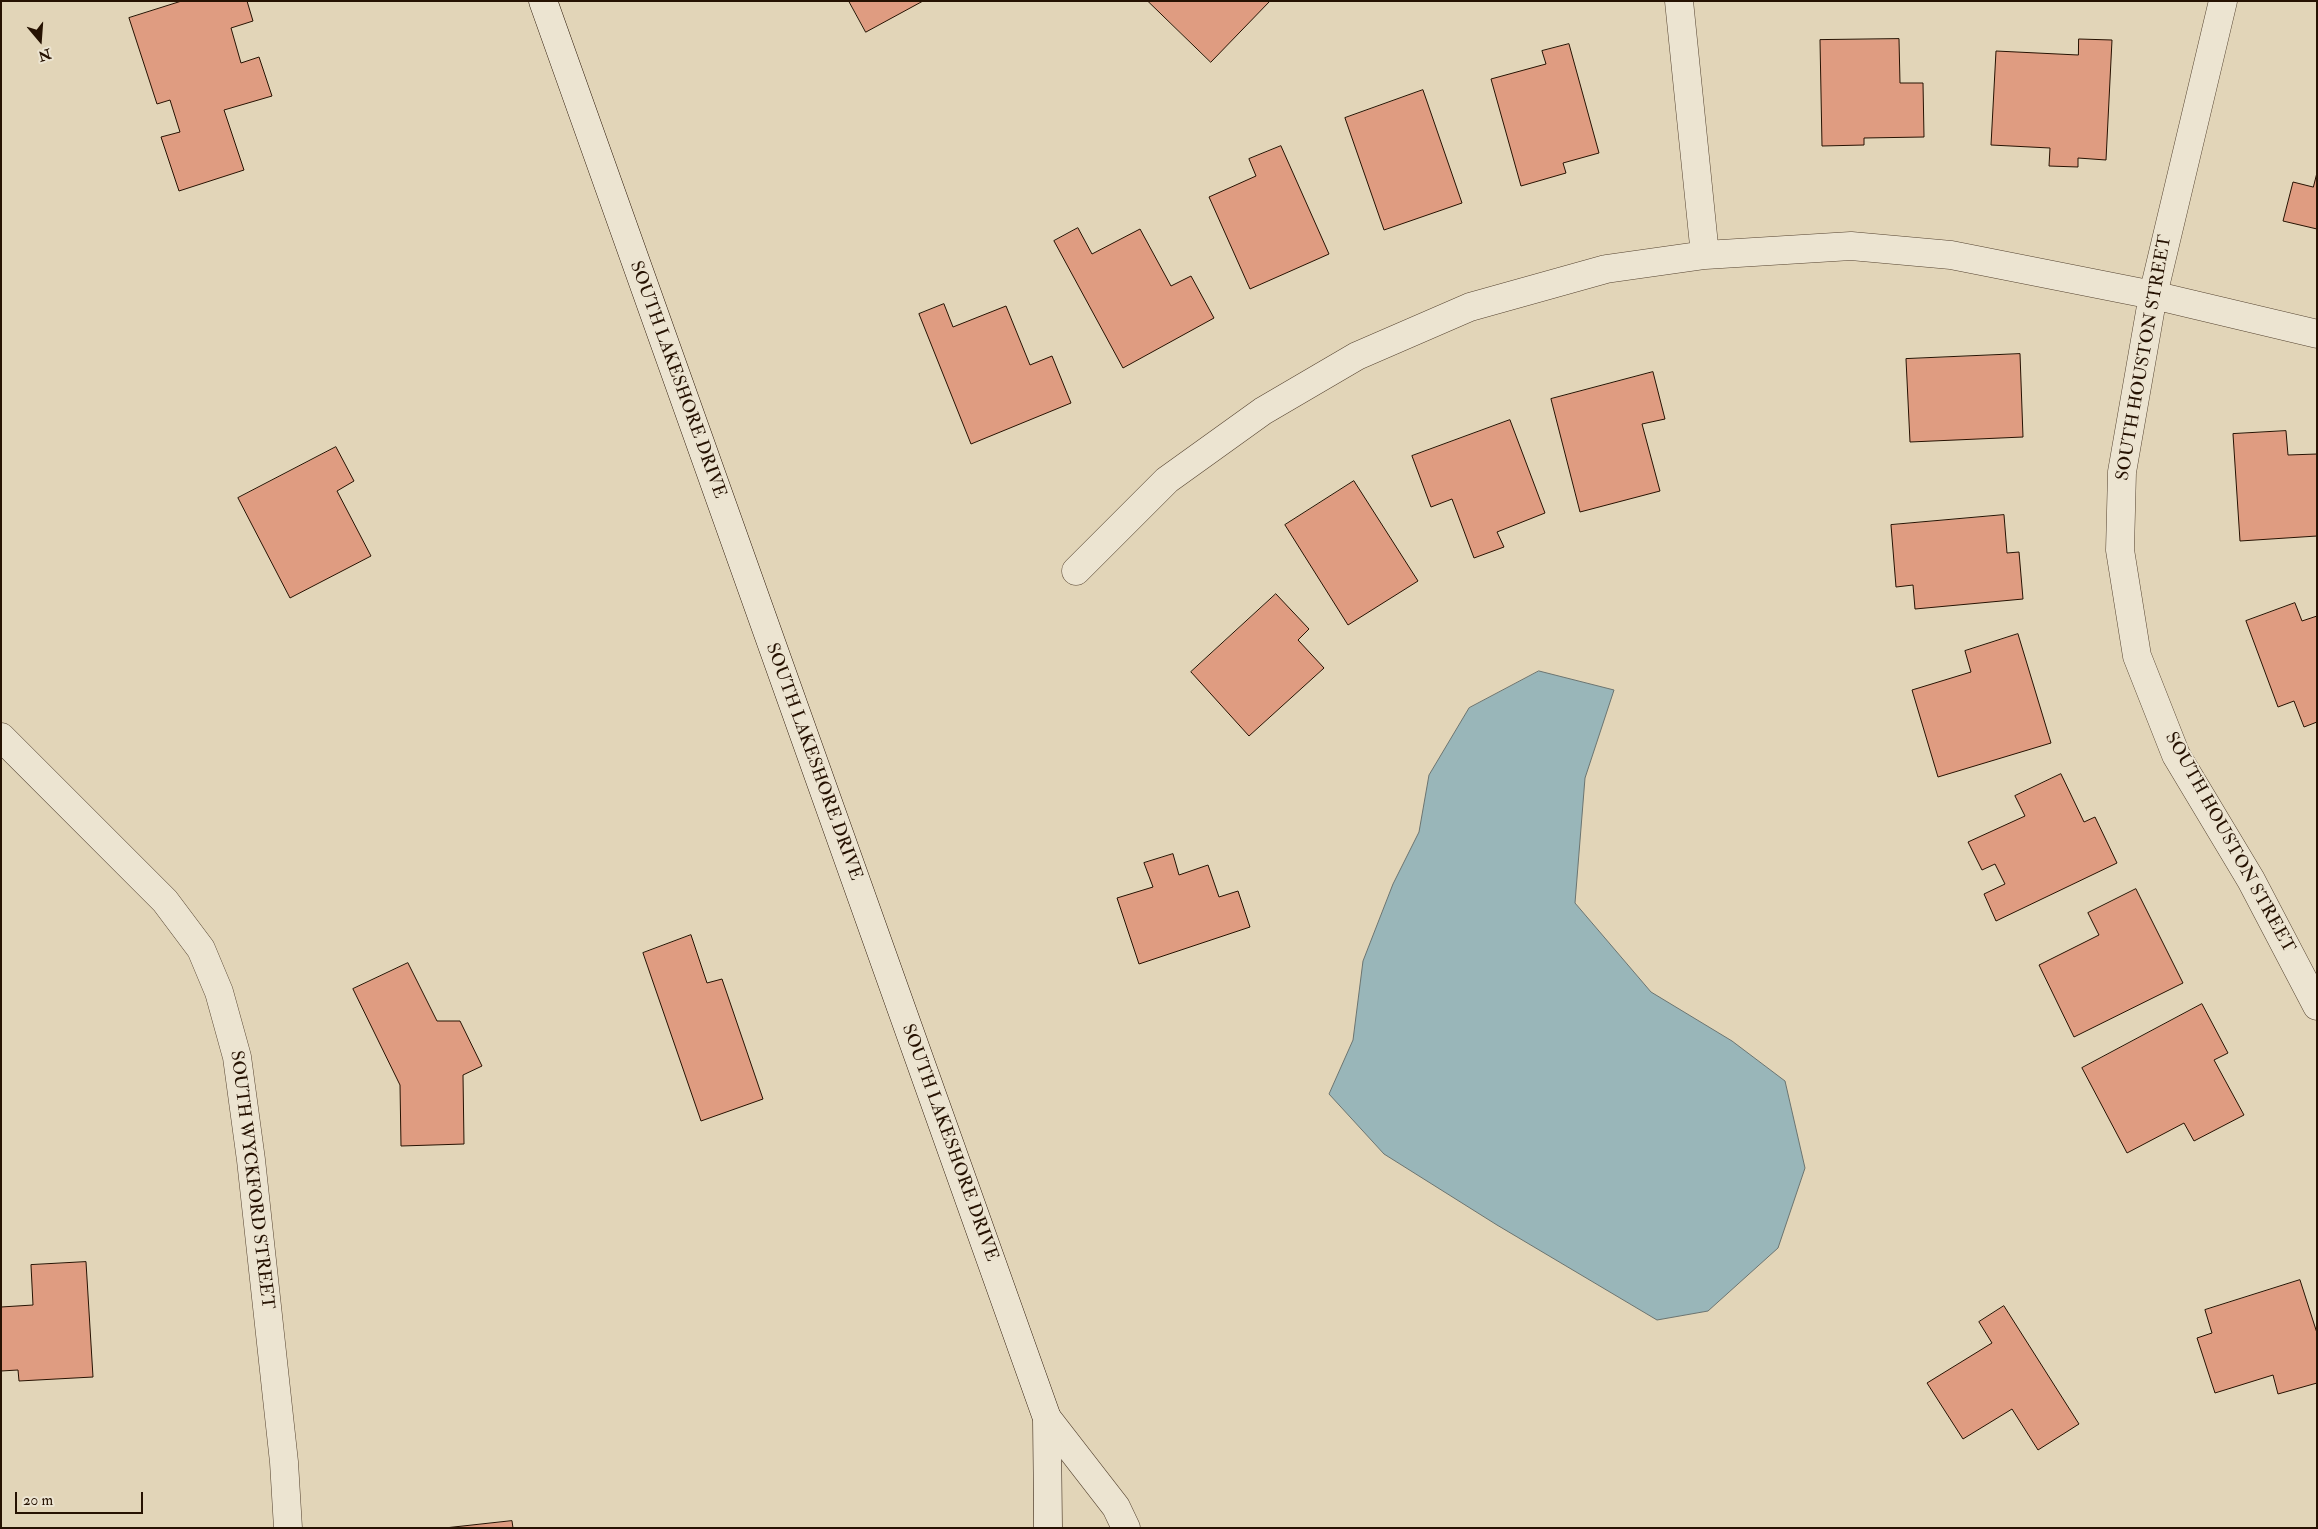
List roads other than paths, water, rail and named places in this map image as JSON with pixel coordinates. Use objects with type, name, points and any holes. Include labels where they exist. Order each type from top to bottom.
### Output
[{"type":"street","name":"SOUTH LAKESHORE DRIVE","points":[[543,1],[1047,1418],[1048,1528]]},
{"type":"street","points":[[1680,1],[1705,255]]},
{"type":"street","name":"SOUTH HOUSTON STREET","points":[[2223,1],[2153,295],[2122,472],[2120,550],[2137,656],[2176,755],[2251,880],[2317,1006]]},
{"type":"street","points":[[1076,571],[1167,480],[1263,411],[1357,356],[1470,307],[1606,269],[1705,255],[1851,246],[1951,255],[2153,295],[2317,334]]},
{"type":"street","name":"SOUTH WYCKFORD STREET","points":[[1,737],[165,902],[201,948],[219,992],[237,1057],[252,1160],[284,1462],[288,1528]]},
{"type":"street","points":[[1047,1418],[1116,1507],[1126,1528]]},
{"type":"water","points":[[1539,671],[1614,690],[1585,778],[1575,903],[1651,992],[1732,1041],[1785,1081],[1805,1168],[1778,1248],[1708,1311],[1657,1320],[1497,1225],[1384,1154],[1329,1094],[1353,1040],[1363,961],[1393,884],[1419,832],[1429,775],[1469,708]]}]
